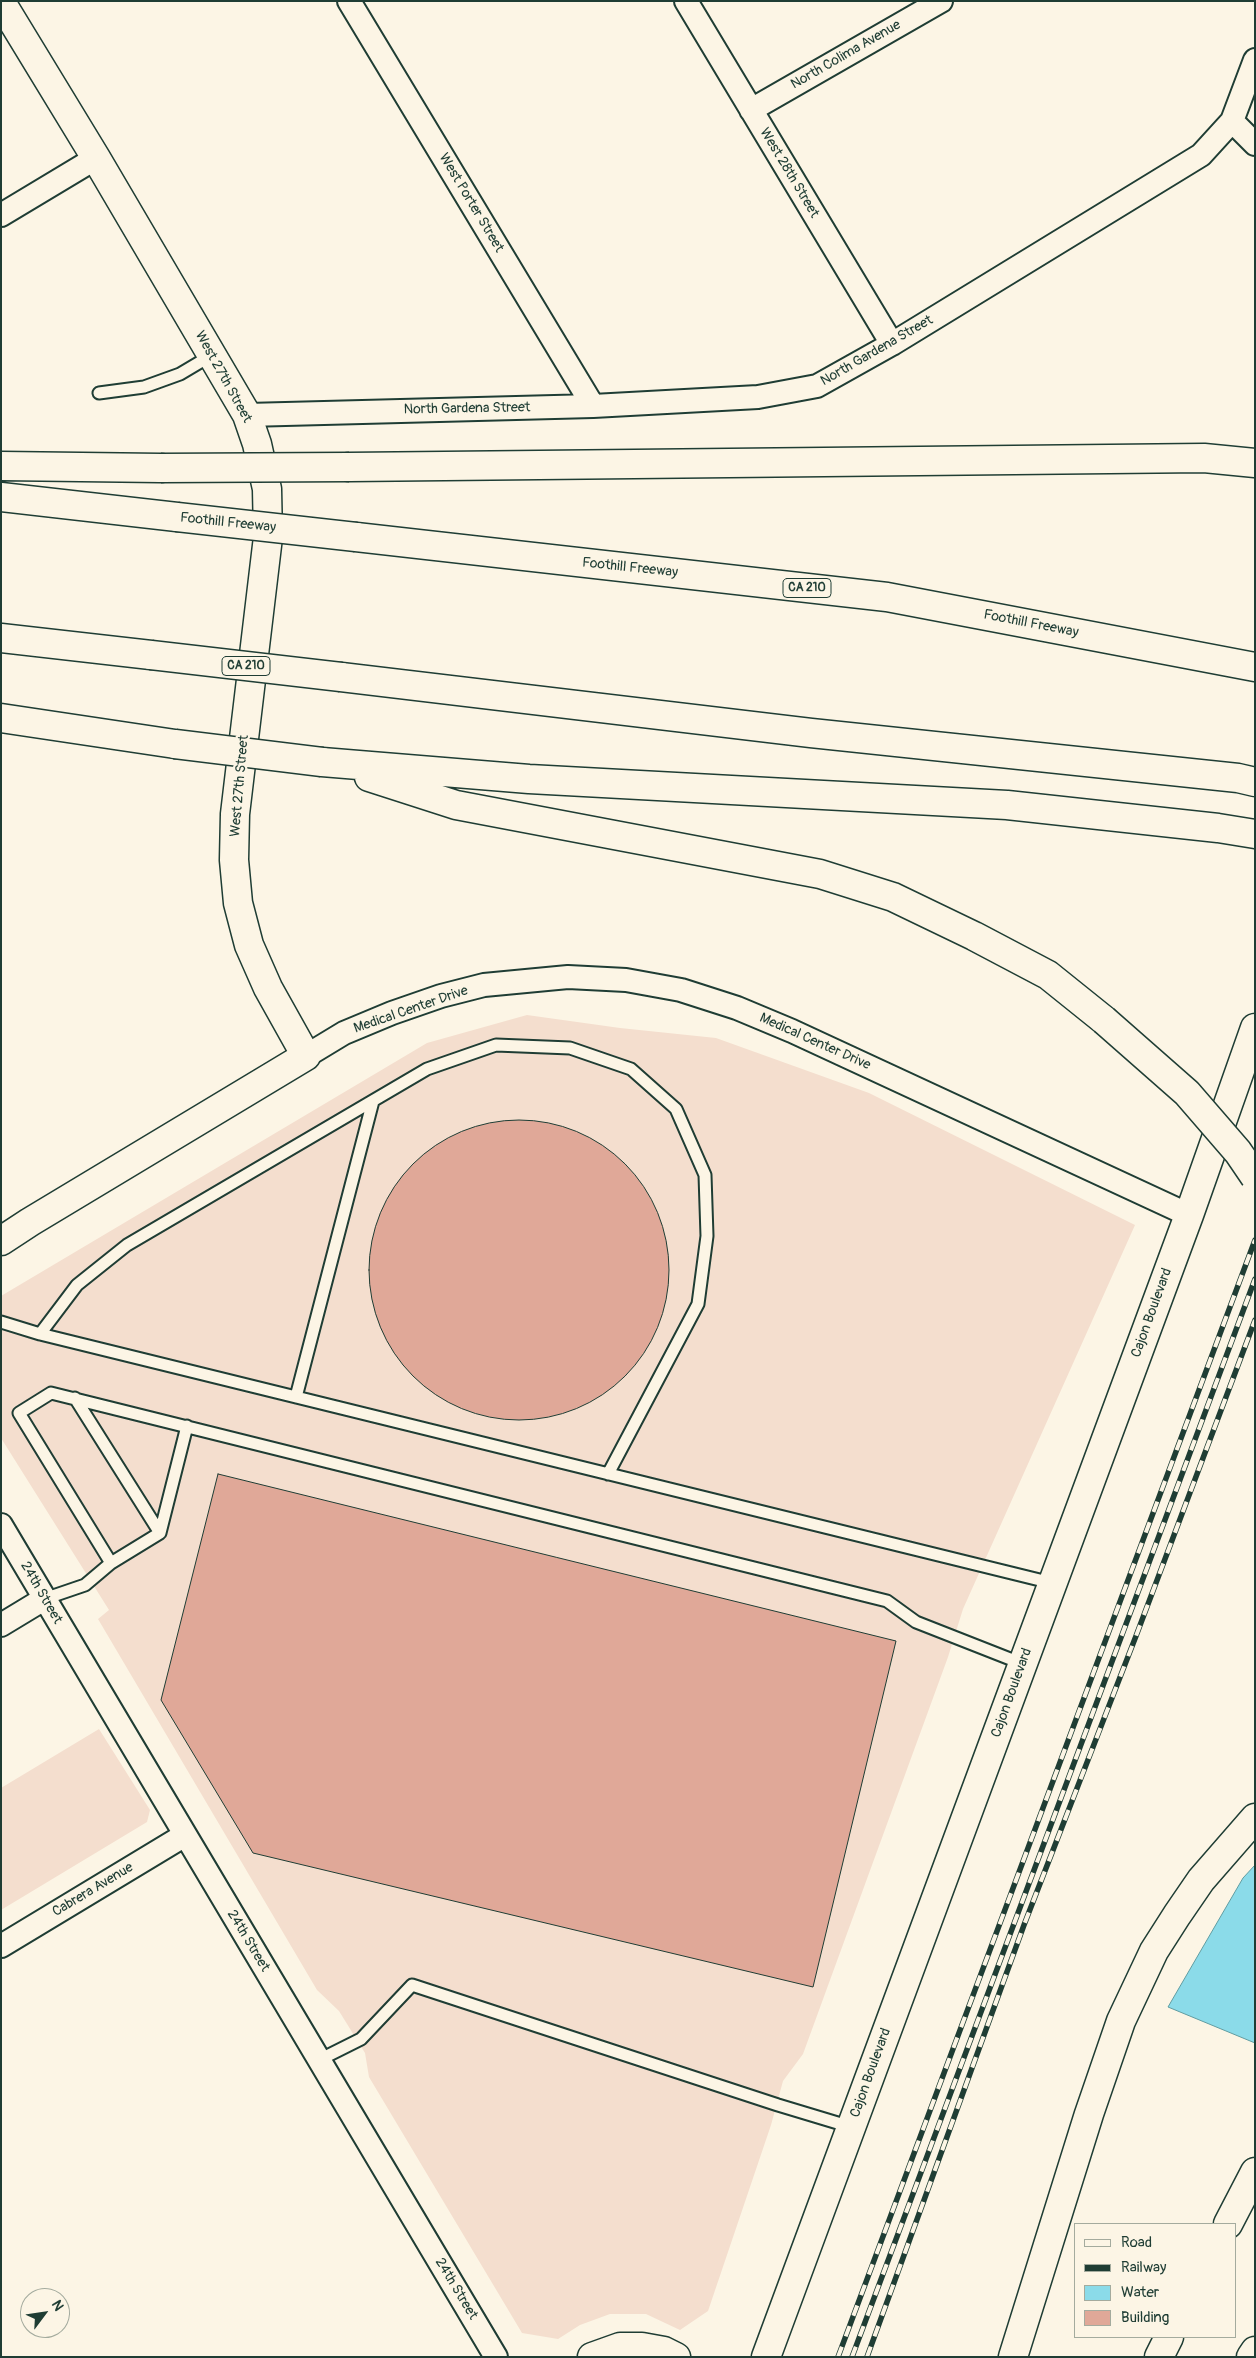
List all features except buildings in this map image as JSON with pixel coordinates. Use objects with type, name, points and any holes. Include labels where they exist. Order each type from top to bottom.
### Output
[{"type":"main road","name":"West 27th Street","points":[[1,2],[96,158],[247,415],[257,444],[267,489],[268,537],[235,814],[234,860],[238,904],[249,945],[268,988],[306,1056]]},
{"type":"main road","points":[[1,466],[161,468],[349,467],[1204,458],[1255,463]]},
{"type":"main road","name":"Foothill Freeway","points":[[1,497],[887,597],[1255,667]]},
{"type":"main road","name":"CA 210","points":[[1,638],[811,733],[1247,780]]},
{"type":"main road","points":[[1,718],[175,744],[322,762],[529,779],[1007,805],[1218,828],[1255,834]]},
{"type":"main road","points":[[322,762],[456,805],[820,874],[893,897],[974,936],[1048,975],[1104,1020],[1187,1093],[1238,1152],[1255,1177]]},
{"type":"main road","name":"Cajon Boulevard","points":[[766,2357],[1189,1215],[1255,1028]]},
{"type":"main road","name":"Medical Center Drive","points":[[1,1242],[30,1222],[306,1056]]},
{"type":"main road","points":[[1013,2357],[1089,2114],[1121,2021],[1154,1951],[1200,1880],[1255,1818]]},
{"type":"main road","points":[[1229,2223],[1255,2172]]},
{"type":"main road","points":[[1159,2357],[1168,2338]]},
{"type":"main road","points":[[592,2357],[620,2347],[642,2347],[676,2357]]},
{"type":"main road","points":[[1251,2357],[1255,2351]]},
{"type":"street","name":"West Porter Street","points":[[349,1],[592,406]]},
{"type":"street","name":"West 28th Street","points":[[686,1],[892,344]]},
{"type":"street","name":"North Colima Avenue","points":[[751,110],[941,1]]},
{"type":"street","name":"North Gardena Street","points":[[247,415],[592,406],[758,397],[817,386],[892,344],[1200,155],[1232,121],[1255,60]]},
{"type":"street","points":[[1232,121],[1255,144]]},
{"type":"street","points":[[1,215],[96,158]]},
{"type":"street","name":"Medical Center Drive","points":[[306,1056],[344,1033],[392,1013],[441,996],[484,985],[568,977],[626,980],[681,990],[737,1008],[792,1031],[1189,1215]]},
{"type":"street","name":"24th Street","points":[[1,1525],[496,2357]]},
{"type":"street","points":[[1,1626],[44,1599]]},
{"type":"street","name":"Cabrera Avenue","points":[[1,1946],[185,1835]]},
{"type":"lane","points":[[99,393],[144,387],[180,374],[212,355]]},
{"type":"lane","points":[[40,1334],[78,1285],[127,1245],[427,1069],[496,1046],[570,1048],[631,1069],[676,1109],[705,1175],[707,1236],[698,1304],[608,1474]]},
{"type":"lane","points":[[296,1397],[373,1101]]},
{"type":"lane","points":[[1,1322],[40,1334],[1052,1583]]},
{"type":"lane","points":[[111,1564],[19,1412],[51,1393],[887,1601],[916,1622],[1022,1664]]},
{"type":"lane","points":[[75,1398],[160,1533]]},
{"type":"lane","points":[[44,1599],[86,1585],[111,1564],[160,1533],[187,1426]]},
{"type":"lane","points":[[319,2060],[361,2039],[412,1984],[778,2105],[851,2127]]},
{"type":"shaded area","points":[[527,1015],[620,1028],[716,1038],[869,1093],[1135,1225],[963,1609],[948,1657],[803,2054],[783,2081],[771,2125],[708,2311],[680,2330],[646,2314],[610,2314],[580,2325],[558,2339],[522,2333],[369,2077],[365,2053],[339,2011],[317,1990],[98,1619],[109,1610],[1,1438],[1,1296],[427,1043]]},
{"type":"shaded area","points":[[99,1729],[150,1810],[147,1822],[1,1910],[1,1788]]},
{"type":"water","points":[[1255,1865],[1255,2043],[1168,2007],[1243,1878]]},
{"type":"railway","points":[[838,2357],[1255,1240]]},
{"type":"railway","points":[[852,2357],[1255,1279]]},
{"type":"railway","points":[[867,2357],[1024,1925],[1136,1636],[1255,1320]]}]
